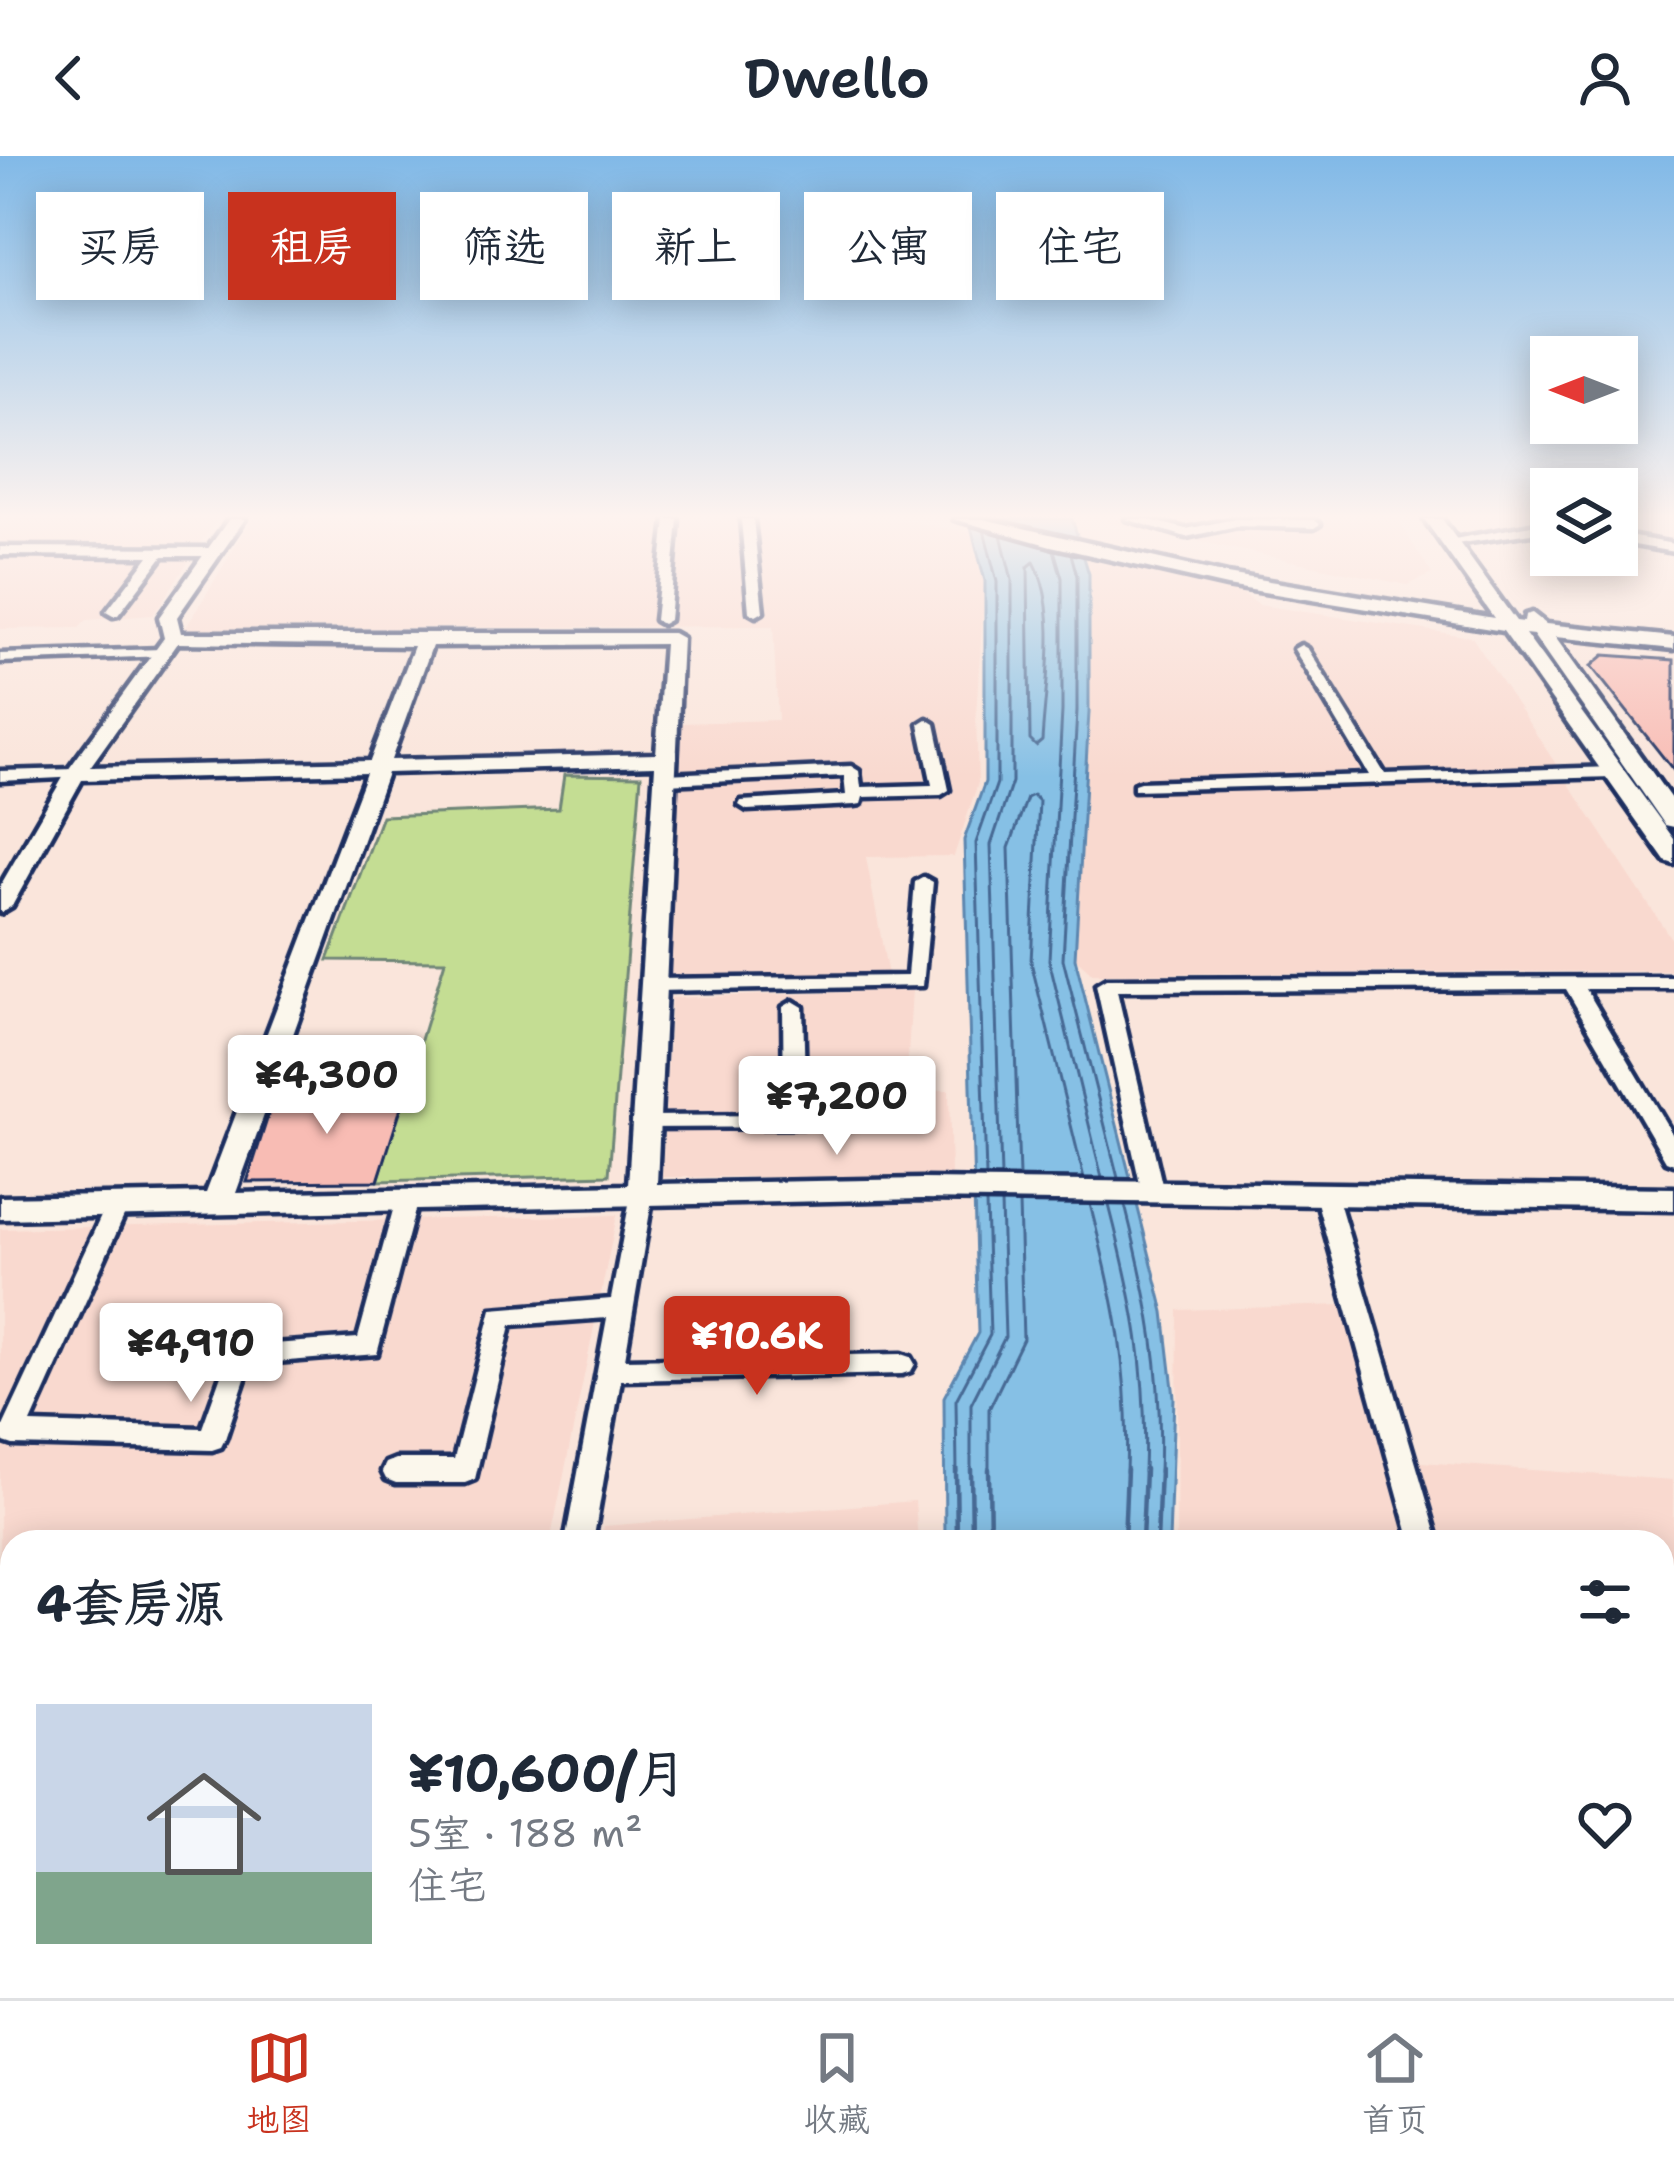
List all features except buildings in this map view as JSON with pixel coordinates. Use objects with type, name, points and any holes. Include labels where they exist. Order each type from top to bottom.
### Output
[{"type":"main road","points":[[1388,605],[1674,643]]},
{"type":"main road","points":[[1506,605],[1674,820]]},
{"type":"main road","points":[[1521,622],[1674,630]]},
{"type":"main road","points":[[1521,622],[1613,772],[1674,856]]},
{"type":"street","points":[[113,612],[118,605]]},
{"type":"street","points":[[0,906],[75,774],[168,645],[168,617],[177,605]]},
{"type":"street","points":[[662,620],[663,605]]},
{"type":"street","points":[[755,605],[756,612]]},
{"type":"street","points":[[0,658],[168,645],[673,638],[642,1194],[580,1530]]},
{"type":"street","points":[[217,1203],[425,641]]},
{"type":"street","points":[[1301,649],[1380,779]]},
{"type":"street","points":[[854,792],[941,790],[927,724]]},
{"type":"street","points":[[0,776],[378,767],[851,771],[855,800],[747,805]]},
{"type":"street","points":[[1139,787],[1613,772]]},
{"type":"street","points":[[653,986],[916,982],[924,882]]},
{"type":"street","points":[[1153,1192],[1106,985],[1674,982]]},
{"type":"street","points":[[1573,983],[1674,1156]]},
{"type":"street","points":[[646,1123],[795,1122],[793,1006]]},
{"type":"street","points":[[0,1208],[922,1189],[1674,1199]]},
{"type":"street","points":[[1326,1195],[1422,1530]]},
{"type":"street","points":[[117,1205],[13,1433],[212,1439],[240,1354],[368,1347],[407,1199]]},
{"type":"street","points":[[396,1471],[465,1471],[501,1316],[621,1308]]},
{"type":"street","points":[[610,1370],[902,1364]]},
{"type":"shaded area","points":[[0,605],[160,605],[153,615],[87,620],[79,628],[0,629]]},
{"type":"shaded area","points":[[200,605],[983,605],[976,715],[978,783],[954,856],[866,857],[888,975],[669,977],[669,858],[682,723],[778,720],[773,626],[185,629]]},
{"type":"shaded area","points":[[1089,605],[1259,605],[1472,637],[1674,943],[1674,971],[1093,974],[1075,958],[1089,712]]},
{"type":"shaded area","points":[[912,990],[906,1089],[949,1090],[951,1177],[662,1177],[671,998]]},
{"type":"shaded area","points":[[617,1215],[552,1530],[0,1530],[0,1229]]},
{"type":"shaded area","points":[[1344,1305],[1421,1462],[1673,1480],[1673,1530],[1176,1530],[1178,1310]]},
{"type":"shaded area","points":[[915,1501],[917,1530],[603,1530],[604,1526]]},
{"type":"green space","points":[[564,775],[641,776],[609,1175],[378,1181],[445,961],[328,960],[382,816],[559,809]]},
{"type":"water","points":[[985,605],[1089,605],[1089,712],[1075,958],[1164,1312],[1174,1397],[1169,1530],[945,1530],[944,1397],[978,1333],[964,840],[985,782]]}]
